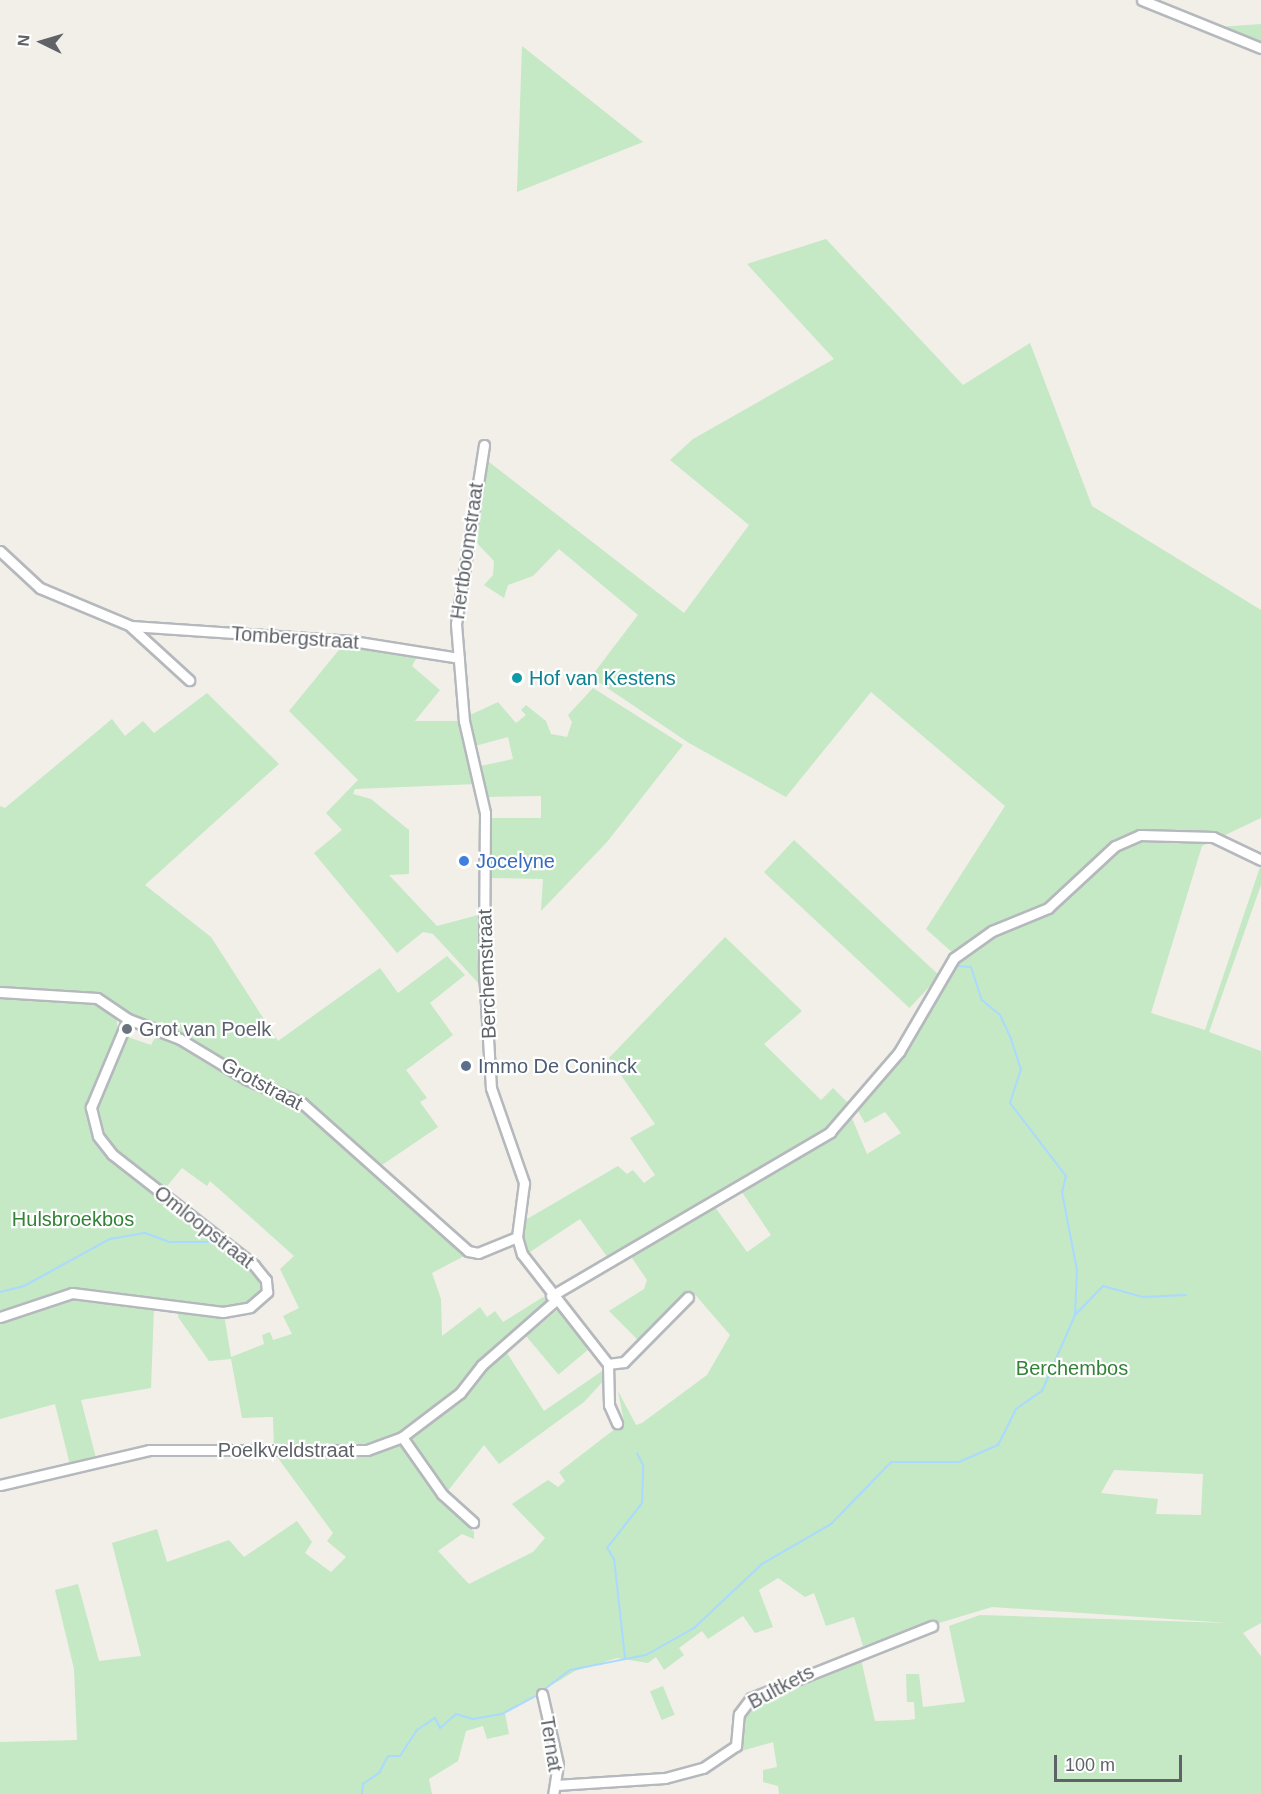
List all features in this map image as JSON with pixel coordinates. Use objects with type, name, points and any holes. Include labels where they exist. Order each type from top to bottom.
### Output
[{"type":"street","points":[[1142,0],[1261,48]]},
{"type":"street","name":"Hertboomstraat","points":[[459,658],[458,590],[484,445]]},
{"type":"street","name":"Tombergstraat","points":[[0,551],[40,588],[131,626],[352,641],[459,658]]},
{"type":"street","name":"Tombergstraat","points":[[131,626],[189,680]]},
{"type":"street","name":"Berchemstraat","points":[[459,658],[464,721],[485,813],[484,972],[491,1088],[526,1194],[518,1236]]},
{"type":"street","points":[[554,1298],[830,1132],[899,1052],[954,958],[992,931],[1048,908],[1115,846],[1140,835],[1213,837],[1261,860]]},
{"type":"street","name":"Grotstraat","points":[[0,992],[97,998],[128,1019],[180,1039],[246,1079],[302,1103],[468,1251],[478,1253],[518,1236]]},
{"type":"street","name":"Omloopstraat","points":[[0,1317],[72,1293],[223,1312],[250,1307],[267,1292],[266,1280],[254,1265],[111,1154],[98,1136],[91,1107],[128,1019]]},
{"type":"street","points":[[518,1236],[522,1254],[554,1298],[608,1364],[609,1404],[617,1423]]},
{"type":"street","points":[[608,1364],[624,1362],[688,1297]]},
{"type":"street","name":"Poelkveldstraat","points":[[0,1485],[149,1450],[367,1450],[402,1437],[460,1393],[482,1365],[554,1298]]},
{"type":"street","points":[[402,1437],[442,1494],[473,1522]]},
{"type":"street","name":"Bultkets","points":[[554,1790],[665,1778],[703,1768],[736,1746],[739,1714],[751,1698],[932,1626]]},
{"type":"street","name":"Ternat","points":[[542,1694],[556,1751],[554,1790]]},
{"type":"green space","points":[[1261,24],[1261,43],[1219,27]]},
{"type":"green space","points":[[522,46],[643,142],[517,192]]},
{"type":"green space","name":"Berchembos","points":[[826,239],[963,385],[1030,343],[1092,506],[1261,610],[1261,818],[1202,846],[1151,1013],[1205,1030],[1261,864],[1261,885],[1209,1032],[1261,1051],[1261,1623],[1243,1633],[1261,1656],[1261,1794],[779,1794],[778,1786],[763,1782],[763,1770],[777,1767],[773,1742],[738,1752],[742,1715],[751,1702],[860,1655],[875,1721],[909,1720],[915,1719],[914,1702],[907,1702],[906,1674],[919,1674],[923,1707],[965,1702],[949,1626],[980,1615],[1229,1623],[992,1607],[863,1646],[854,1617],[826,1626],[814,1593],[805,1597],[778,1578],[759,1590],[773,1627],[755,1633],[743,1616],[708,1639],[702,1631],[679,1648],[684,1655],[664,1670],[656,1657],[648,1663],[617,1658],[575,1671],[505,1713],[509,1734],[487,1739],[483,1726],[466,1731],[458,1761],[429,1779],[432,1794],[0,1794],[0,1742],[77,1740],[74,1669],[55,1590],[78,1584],[99,1661],[141,1656],[112,1543],[157,1529],[167,1562],[229,1540],[244,1557],[297,1521],[312,1542],[305,1553],[331,1572],[346,1557],[327,1541],[333,1533],[275,1454],[369,1455],[402,1442],[474,1532],[474,1539],[462,1534],[438,1551],[469,1584],[533,1552],[545,1538],[512,1504],[548,1480],[558,1487],[565,1481],[559,1472],[624,1422],[618,1391],[636,1425],[642,1423],[707,1375],[730,1335],[692,1291],[639,1341],[609,1311],[644,1289],[647,1280],[630,1255],[715,1207],[747,1252],[771,1235],[742,1192],[820,1145],[851,1116],[867,1154],[901,1133],[885,1112],[865,1123],[858,1111],[899,1061],[972,937],[954,954],[926,929],[1005,806],[871,692],[786,797],[689,743],[591,677],[638,615],[559,549],[533,576],[508,585],[504,598],[484,585],[493,575],[494,561],[473,539],[483,465],[489,462],[684,613],[749,525],[670,460],[693,439],[834,359],[747,264]],"holes":[[[1114,1470],[1203,1474],[1201,1515],[1156,1514],[1158,1499],[1101,1493]]]},
{"type":"green space","points":[[343,645],[418,655],[412,666],[440,690],[415,721],[461,721],[476,784],[355,789],[353,794],[371,799],[409,830],[409,874],[389,875],[437,926],[482,914],[481,986],[433,934],[423,932],[397,953],[314,853],[342,830],[326,813],[358,780],[289,711]]},
{"type":"green space","points":[[593,688],[683,745],[607,842],[541,911],[543,879],[492,878],[492,818],[541,818],[541,796],[488,797],[481,766],[513,759],[508,737],[475,746],[468,716],[498,702],[516,723],[526,715],[521,710],[526,705],[546,721],[551,734],[567,737],[572,722],[568,715]]},
{"type":"green space","points":[[207,693],[279,764],[145,885],[211,937],[278,1041],[380,968],[398,993],[447,956],[465,975],[430,1003],[453,1035],[406,1070],[427,1098],[420,1102],[438,1127],[379,1167],[308,1101],[131,1017],[104,998],[0,989],[0,806],[5,808],[112,719],[125,736],[143,721],[154,733]]},
{"type":"green space","points":[[794,840],[940,976],[910,1008],[764,872]]},
{"type":"green space","points":[[725,937],[802,1011],[764,1044],[821,1100],[833,1088],[851,1106],[811,1142],[608,1258],[580,1219],[527,1254],[521,1241],[527,1219],[618,1166],[627,1174],[633,1170],[644,1183],[655,1175],[630,1138],[655,1124],[609,1058]]},
{"type":"green space","name":"Hulsbroekbos","points":[[0,995],[94,1001],[116,1016],[118,1029],[88,1113],[97,1142],[125,1171],[254,1270],[263,1292],[249,1302],[221,1308],[100,1290],[63,1290],[0,1312]]},
{"type":"green space","points":[[157,1033],[302,1107],[466,1255],[432,1273],[441,1299],[442,1336],[480,1307],[487,1317],[495,1311],[503,1322],[543,1297],[547,1302],[456,1391],[393,1437],[351,1447],[274,1448],[273,1417],[242,1418],[231,1359],[209,1361],[178,1317],[179,1311],[224,1314],[231,1357],[264,1344],[262,1335],[270,1332],[273,1340],[292,1334],[283,1316],[299,1308],[280,1269],[294,1256],[210,1181],[207,1186],[182,1168],[163,1191],[102,1138],[94,1111],[122,1035],[151,1045]]},
{"type":"green space","points":[[68,1297],[154,1307],[151,1388],[81,1400],[96,1458],[70,1465],[55,1404],[0,1419],[0,1320]]},
{"type":"green space","points":[[560,1308],[592,1346],[558,1375],[526,1336]]},
{"type":"green space","points":[[505,1350],[544,1411],[605,1369],[605,1379],[584,1402],[499,1464],[484,1445],[447,1492],[410,1439],[460,1400]]},
{"type":"green space","points":[[663,1686],[675,1715],[662,1720],[650,1691]]},
{"type":"waterway","points":[[959,966],[971,967],[982,1000],[1000,1015],[1010,1036],[1021,1069],[1010,1103],[1066,1176],[1062,1192],[1077,1271],[1075,1315]]},
{"type":"waterway","points":[[0,1292],[24,1286],[110,1239],[145,1233],[170,1242],[211,1242]]},
{"type":"waterway","points":[[546,1688],[570,1670],[646,1655],[694,1628],[762,1564],[831,1524],[891,1462],[959,1462],[998,1445],[1016,1409],[1042,1391],[1075,1315],[1103,1286],[1143,1297],[1186,1295]]},
{"type":"waterway","points":[[625,1658],[614,1559],[607,1548],[642,1503],[643,1465],[637,1453]]},
{"type":"waterway","points":[[362,1794],[363,1784],[379,1773],[388,1756],[400,1756],[417,1730],[435,1718],[440,1728],[456,1714],[473,1719],[502,1714],[539,1694]]},
{"type":"place","name":"Hof van Kestens","points":[[517,678]]},
{"type":"place","name":"Jocelyne","points":[[464,861]]},
{"type":"place","name":"Grot van Poelk","points":[[127,1029]]},
{"type":"place","name":"Immo De Coninck","points":[[466,1066]]}]
